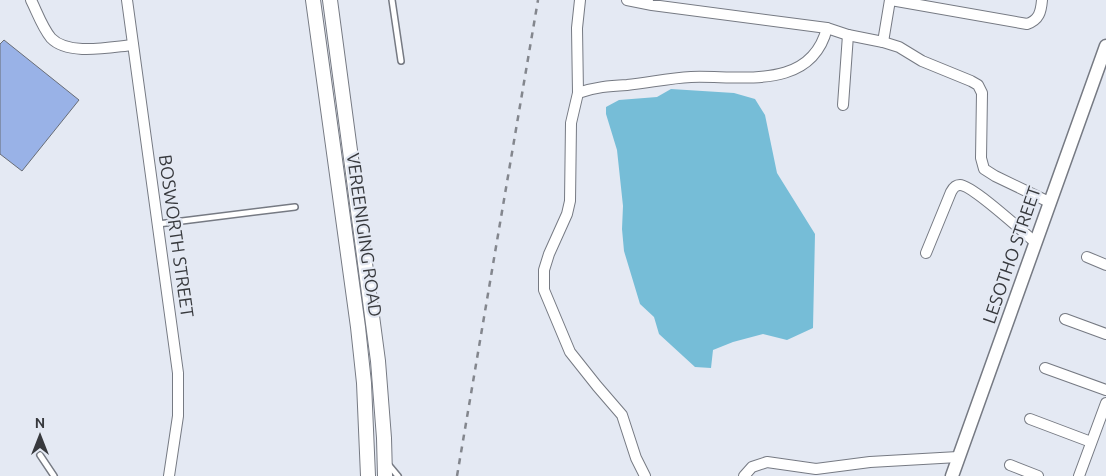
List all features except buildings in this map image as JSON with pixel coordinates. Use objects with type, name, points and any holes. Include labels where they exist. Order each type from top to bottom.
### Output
[{"type":"main road","name":"VEREENIGING ROAD","points":[[313,0],[358,327],[364,383],[368,476]]},
{"type":"main road","name":"VEREENIGING ROAD","points":[[330,0],[378,361],[385,476]]},
{"type":"street","points":[[31,0],[48,34],[61,45],[75,49],[133,45]]},
{"type":"street","name":"BOSWORTH STREET","points":[[127,0],[178,373],[178,416],[168,476]]},
{"type":"street","points":[[580,0],[577,28],[578,93],[571,123],[570,201],[567,214],[548,254],[544,270],[544,290],[570,352],[622,415],[636,458],[645,476]]},
{"type":"street","points":[[627,0],[652,5],[681,4],[827,28],[899,47],[922,61],[978,85],[982,93],[981,158],[984,169],[1049,202]]},
{"type":"street","points":[[883,42],[891,0],[1027,24],[1035,21],[1039,16],[1042,0]]},
{"type":"street","points":[[578,93],[602,86],[626,85],[673,78],[718,76],[760,78],[779,75],[804,62],[817,52],[824,42],[827,28]]},
{"type":"street","points":[[844,105],[848,35]]},
{"type":"street","name":"LESOTHO STREET","points":[[952,476],[1106,46]]},
{"type":"street","points":[[926,253],[950,192],[955,186],[959,185],[970,189],[988,202],[1035,242]]},
{"type":"street","points":[[1087,257],[1106,264]]},
{"type":"street","points":[[1065,319],[1106,334]]},
{"type":"street","points":[[1045,368],[1106,390]]},
{"type":"street","points":[[1079,476],[1106,403]]},
{"type":"street","points":[[1030,419],[1091,442]]},
{"type":"street","points":[[744,476],[752,467],[767,462],[816,469],[870,462],[958,457]]},
{"type":"street","points":[[1010,465],[1038,476]]},
{"type":"lane","points":[[392,0],[401,61]]},
{"type":"lane","points":[[158,224],[295,207]]},
{"type":"lane","points":[[40,455],[54,476]]},
{"type":"lane","points":[[384,460],[398,476]]},
{"type":"water","points":[[671,89],[734,93],[755,99],[765,115],[777,173],[815,234],[813,328],[787,340],[763,334],[733,342],[713,350],[711,368],[695,367],[659,334],[654,317],[640,304],[624,251],[622,229],[623,206],[617,150],[606,114],[606,107],[619,100],[657,97]]},
{"type":"railway","points":[[457,476],[538,0]]}]
